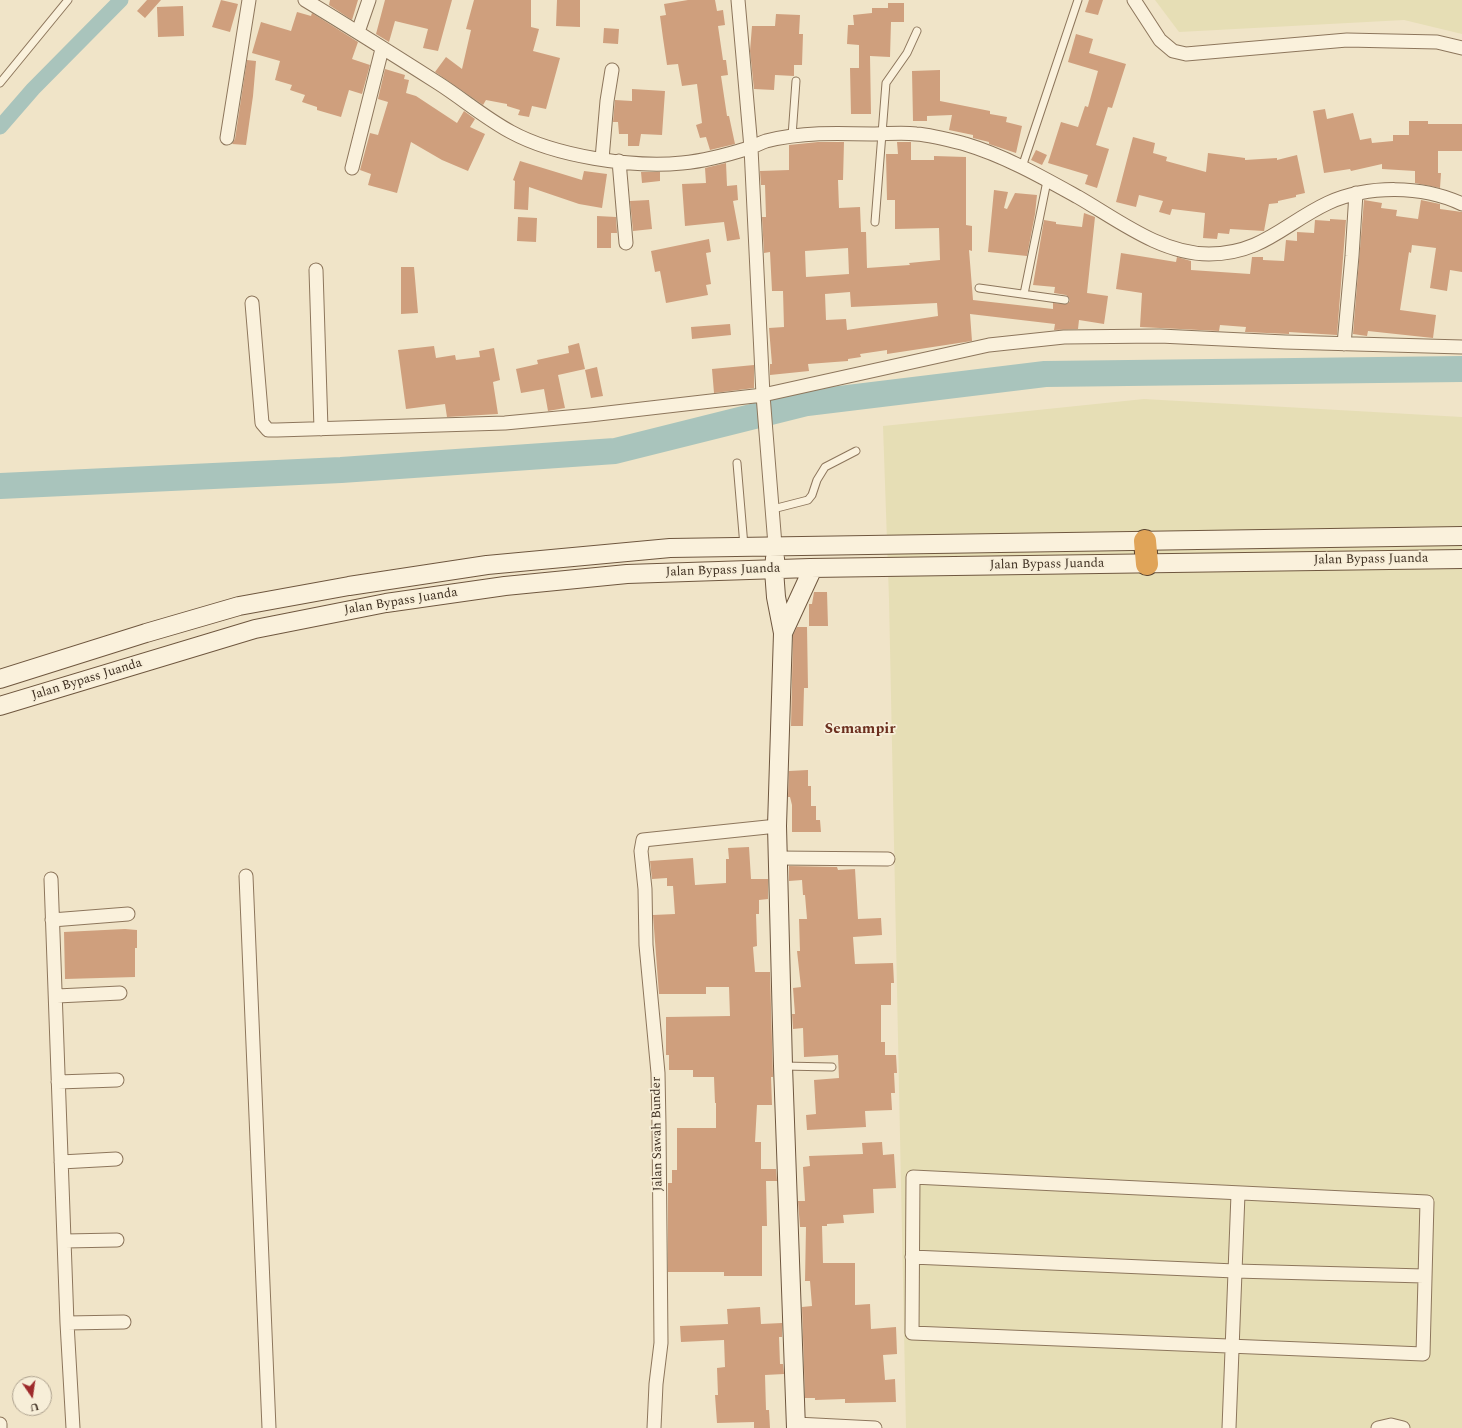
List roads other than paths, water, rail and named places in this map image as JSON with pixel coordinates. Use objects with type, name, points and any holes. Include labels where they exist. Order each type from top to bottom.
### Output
[{"type":"highway","points":[[1145,541],[1147,564]]},
{"type":"main road","name":"Jalan Bypass Juanda","points":[[0,679],[132,637],[239,606],[349,586],[487,565],[670,548],[775,545],[1462,536]]},
{"type":"main road","points":[[775,545],[774,570],[776,597],[783,633],[777,826],[783,1066],[796,1426]]},
{"type":"main road","name":"Jalan Bypass Juanda","points":[[0,706],[255,629],[386,603],[505,586],[627,574],[813,568],[1462,559]]},
{"type":"main road","points":[[783,633],[813,568]]},
{"type":"main road","points":[[415,577],[414,589],[421,599]]},
{"type":"street","points":[[227,138],[249,0]]},
{"type":"street","points":[[305,0],[441,85],[485,117],[513,134],[549,147],[602,159],[633,163],[680,163],[718,157],[750,148],[763,142],[792,136],[825,133],[916,134],[965,145],[1006,159],[1160,243],[1189,252],[1208,254],[1229,252],[1257,244],[1329,202],[1356,193],[1381,190],[1424,193],[1453,199],[1462,204]]},
{"type":"street","points":[[358,32],[369,0]]},
{"type":"street","points":[[738,0],[750,148],[764,399],[775,545]]},
{"type":"street","points":[[1134,0],[1160,40],[1173,51],[1186,54],[1348,40],[1437,42],[1462,48]]},
{"type":"street","points":[[352,168],[382,49]]},
{"type":"street","points":[[602,159],[606,101],[612,70]]},
{"type":"street","points":[[619,161],[626,243]]},
{"type":"street","points":[[1344,344],[1356,193]]},
{"type":"street","points":[[316,270],[320,428]]},
{"type":"street","points":[[252,303],[263,426],[268,430],[505,422],[764,399],[989,345],[1058,338],[1160,336],[1344,344],[1462,347]]},
{"type":"street","name":"Jalan Sawah Bunder","points":[[654,1428],[661,1344],[658,1073],[646,945],[645,889],[641,851],[642,840],[777,826]]},
{"type":"street","points":[[778,858],[888,858]]},
{"type":"street","points":[[246,876],[268,1428]]},
{"type":"street","points":[[51,879],[57,996],[58,1082],[67,1323],[73,1428]]},
{"type":"street","points":[[52,920],[128,914]]},
{"type":"street","points":[[57,996],[120,993]]},
{"type":"street","points":[[58,1082],[117,1080]]},
{"type":"street","points":[[62,1162],[116,1159]]},
{"type":"street","points":[[913,1177],[1238,1194],[1427,1202],[1423,1354],[912,1333],[913,1177]]},
{"type":"street","points":[[1229,1428],[1238,1194]]},
{"type":"street","points":[[65,1241],[117,1240]]},
{"type":"street","points":[[912,1257],[1235,1271],[1424,1276]]},
{"type":"street","points":[[67,1323],[124,1322]]},
{"type":"street","points":[[1378,1428],[1391,1425],[1403,1428]]},
{"type":"street","points":[[796,1426],[875,1428]]},
{"type":"lane","points":[[0,82],[68,0]]},
{"type":"lane","points":[[1022,167],[1078,0]]},
{"type":"lane","points":[[875,222],[886,83],[907,53],[917,31]]},
{"type":"lane","points":[[792,136],[796,81]]},
{"type":"lane","points":[[1024,294],[1047,181]]},
{"type":"lane","points":[[979,288],[1065,300]]},
{"type":"lane","points":[[773,509],[808,500],[812,495],[817,480],[825,467],[856,451]]},
{"type":"lane","points":[[737,462],[744,547]]},
{"type":"lane","points":[[783,1066],[832,1066]]},
{"type":"waterway","points":[[0,127],[33,89],[121,0]]},
{"type":"waterway","points":[[0,486],[341,470],[615,451],[807,403],[1045,374],[1462,369]]},
{"type":"district","name":"Semampir","points":[[860,730]]}]
